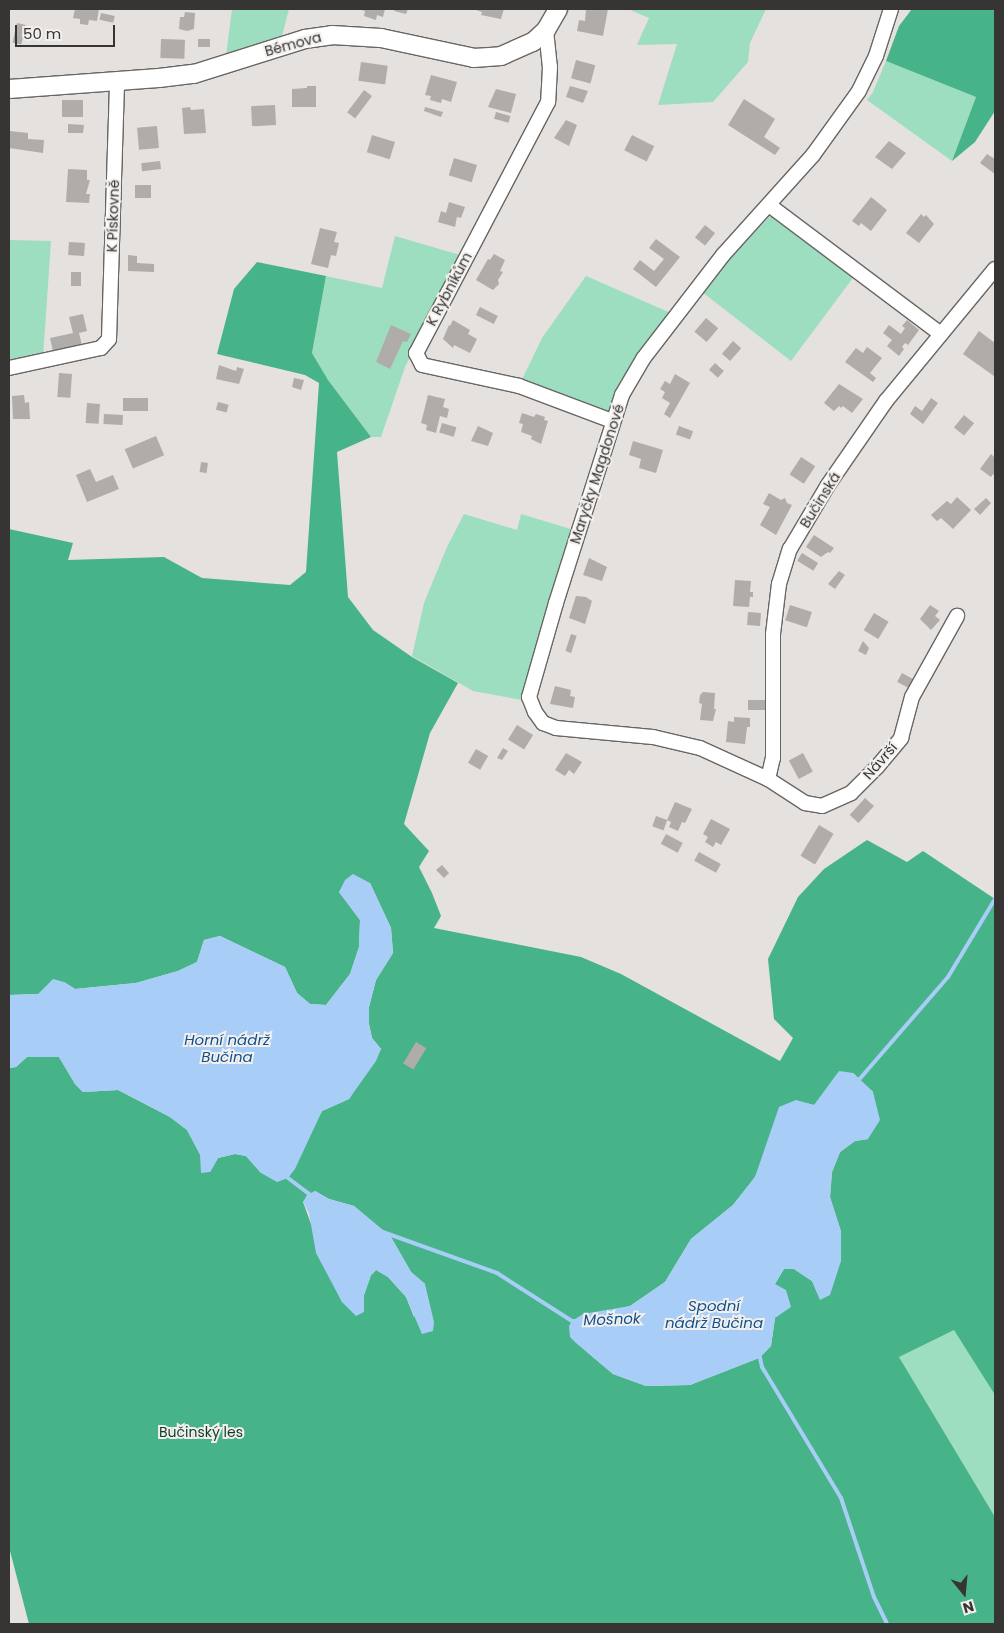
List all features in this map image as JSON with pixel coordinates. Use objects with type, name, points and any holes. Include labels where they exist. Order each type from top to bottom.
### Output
[{"type":"street","name":"Bémova","points":[[9,89],[117,82],[194,74],[305,39],[332,34],[381,38],[474,58],[501,56],[533,42],[546,30],[558,9]]},
{"type":"street","name":"Maryčky Magdonové","points":[[768,779],[700,748],[653,737],[556,728],[543,723],[535,712],[530,697],[612,421],[622,395],[643,359],[723,254],[813,155],[859,92],[876,56],[891,9]]},
{"type":"street","name":"K Rybníkům","points":[[546,30],[550,67],[548,102],[416,353],[422,365],[519,386],[612,421]]},
{"type":"street","name":"K Pískovně","points":[[9,368],[101,348],[109,339],[117,82]]},
{"type":"street","points":[[769,205],[941,334]]},
{"type":"street","name":"Bučinská","points":[[768,779],[773,758],[773,634],[779,584],[790,549],[828,485],[886,401],[995,269]]},
{"type":"street","name":"Návrší","points":[[768,779],[805,803],[822,806],[851,793],[877,767],[901,738],[912,697],[957,616]]},
{"type":"green space","points":[[232,9],[289,9],[282,36],[226,56]]},
{"type":"green space","points":[[628,9],[766,9],[750,43],[748,62],[713,102],[658,105],[677,44],[637,45],[649,18]]},
{"type":"green space","points":[[912,9],[991,9],[995,11],[995,111],[975,142],[952,161],[976,97],[886,61],[899,26]]},
{"type":"green space","points":[[886,61],[976,97],[952,161],[867,100],[873,92]]},
{"type":"green space","points":[[773,213],[855,275],[791,361],[702,292],[730,258]]},
{"type":"green space","points":[[395,236],[460,255],[405,367],[381,437],[371,437],[328,380],[312,353],[326,276],[382,288]]},
{"type":"green space","points":[[9,240],[51,241],[43,357],[9,365]]},
{"type":"green space","name":"Bučinský les","points":[[257,262],[326,276],[312,353],[328,380],[371,437],[337,452],[348,597],[373,630],[412,657],[458,683],[430,733],[404,824],[429,851],[419,867],[441,916],[434,928],[581,957],[621,974],[780,1061],[793,1038],[774,1019],[768,959],[798,897],[824,869],[867,840],[907,862],[923,851],[995,899],[995,1395],[954,1330],[899,1357],[995,1517],[995,1624],[29,1624],[9,1547],[9,1068],[16,1067],[27,1057],[59,1057],[75,1084],[83,1092],[118,1090],[170,1117],[187,1130],[210,1172],[218,1158],[235,1154],[246,1156],[261,1173],[302,1150],[322,1111],[349,1099],[381,1049],[372,1038],[369,1024],[369,1007],[376,980],[393,953],[391,928],[370,883],[339,892],[360,920],[359,947],[350,974],[326,1005],[310,1004],[297,993],[285,967],[220,936],[204,940],[197,962],[178,971],[136,983],[75,989],[64,982],[38,994],[9,995],[9,529],[73,543],[68,560],[164,557],[202,578],[290,585],[306,572],[319,383],[305,375],[217,354],[234,289]],"holes":[[[853,1073],[873,1092],[868,1139],[855,1141],[840,1152],[832,1172],[830,1197],[841,1232],[820,1299],[812,1281],[794,1269],[784,1269],[775,1284],[775,1318],[771,1346],[759,1358],[690,1385],[646,1386],[613,1374],[587,1352],[611,1311],[630,1306],[665,1282],[691,1239],[733,1205],[755,1177],[765,1153],[796,1101],[814,1105]],[[315,1191],[329,1199],[354,1206],[391,1237],[411,1272],[425,1284],[414,1317],[406,1297],[388,1277],[376,1270],[371,1275],[364,1295],[342,1302],[331,1279],[303,1202]]]},
{"type":"green space","points":[[586,276],[673,314],[609,417],[519,386],[542,338]]},
{"type":"green space","points":[[464,514],[517,530],[521,514],[574,530],[548,608],[522,700],[473,691],[412,656],[424,603],[447,547]]},
{"type":"green space","points":[[954,1329],[995,1395],[995,1517],[899,1357]]},
{"type":"water","name":"Horní nádrž Bučina","points":[[353,874],[370,883],[391,928],[393,953],[376,980],[369,1007],[369,1024],[372,1038],[381,1049],[376,1061],[349,1099],[322,1111],[295,1169],[288,1178],[277,1182],[261,1173],[246,1156],[235,1154],[218,1158],[210,1172],[201,1173],[200,1155],[187,1130],[170,1117],[118,1090],[83,1092],[75,1084],[59,1057],[27,1057],[16,1067],[9,1068],[9,995],[38,994],[53,979],[64,982],[75,989],[136,983],[178,971],[197,962],[204,940],[220,936],[285,967],[297,993],[310,1004],[326,1005],[350,974],[359,947],[360,920],[339,892],[345,880]]},
{"type":"water","name":"Spodní nádrž Bučina","points":[[839,1071],[853,1073],[873,1092],[880,1120],[868,1139],[855,1141],[840,1152],[832,1172],[830,1197],[841,1231],[841,1261],[830,1295],[820,1300],[812,1281],[794,1269],[784,1269],[775,1284],[786,1290],[791,1307],[775,1318],[771,1346],[759,1358],[690,1385],[646,1386],[613,1374],[576,1343],[570,1337],[569,1326],[572,1321],[583,1314],[630,1306],[665,1282],[691,1239],[733,1205],[755,1177],[779,1107],[796,1100],[814,1105]]},
{"type":"water","points":[[315,1191],[329,1199],[354,1206],[391,1237],[411,1272],[425,1284],[434,1322],[433,1331],[422,1334],[406,1297],[388,1277],[376,1270],[371,1275],[364,1295],[364,1312],[356,1316],[342,1302],[316,1253],[309,1213],[303,1202],[307,1195]]},
{"type":"building","points":[[75,9],[99,9],[97,21],[89,20],[88,25],[80,24],[80,19],[73,18]]},
{"type":"building","points":[[358,9],[385,9],[383,17],[377,15],[376,20],[364,16],[365,11]]},
{"type":"building","points":[[395,9],[408,9],[406,14],[394,11]]},
{"type":"building","points":[[473,9],[504,9],[501,19],[481,15],[482,12]]},
{"type":"building","points":[[586,9],[608,9],[603,36],[577,31],[579,20],[585,21]]},
{"type":"building","points":[[185,12],[195,13],[194,29],[187,31],[179,29],[180,17],[184,17]]},
{"type":"building","points":[[101,13],[115,16],[113,23],[100,20]]},
{"type":"building","points":[[17,23],[26,25],[21,45],[13,42]]},
{"type":"building","points":[[161,39],[185,40],[184,59],[160,58]]},
{"type":"building","points":[[198,39],[210,39],[210,47],[198,47]]},
{"type":"building","points":[[576,60],[595,65],[590,84],[571,78]]},
{"type":"building","points":[[361,62],[388,66],[385,85],[358,81]]},
{"type":"building","points":[[431,75],[457,82],[451,102],[442,99],[441,103],[430,100],[431,96],[425,95]]},
{"type":"building","points":[[307,86],[316,86],[316,107],[292,107],[292,89],[307,88]]},
{"type":"building","points":[[570,86],[588,91],[583,103],[566,97]]},
{"type":"building","points":[[496,89],[516,94],[511,113],[488,107]]},
{"type":"building","points":[[364,90],[372,96],[355,118],[347,112]]},
{"type":"building","points":[[744,99],[775,119],[764,137],[780,148],[775,155],[728,125]]},
{"type":"building","points":[[62,100],[83,100],[83,117],[62,117]]},
{"type":"building","points":[[275,105],[276,125],[252,126],[251,106]]},
{"type":"building","points":[[190,107],[191,110],[204,109],[206,133],[184,134],[182,108]]},
{"type":"building","points":[[425,107],[443,112],[441,117],[424,111]]},
{"type":"building","points":[[496,112],[510,116],[508,123],[494,119]]},
{"type":"building","points":[[566,120],[577,125],[569,146],[554,138]]},
{"type":"building","points":[[68,124],[84,125],[83,133],[68,133]]},
{"type":"building","points":[[157,126],[159,148],[139,150],[137,128]]},
{"type":"building","points":[[10,131],[28,133],[28,139],[44,140],[43,153],[9,148]]},
{"type":"building","points":[[372,135],[395,142],[390,159],[367,152]]},
{"type":"building","points":[[632,135],[654,146],[647,161],[624,150]]},
{"type":"building","points":[[889,141],[906,153],[892,169],[875,157]]},
{"type":"building","points":[[987,154],[995,159],[995,174],[980,163]]},
{"type":"building","points":[[454,158],[477,165],[472,182],[449,175]]},
{"type":"building","points":[[160,161],[161,169],[142,171],[141,163]]},
{"type":"building","points":[[68,169],[87,170],[87,180],[90,180],[86,194],[90,194],[89,203],[66,202]]},
{"type":"building","points":[[135,185],[151,185],[151,198],[135,198]]},
{"type":"building","points":[[871,197],[887,210],[871,231],[861,223],[859,226],[852,221]]},
{"type":"building","points":[[449,202],[465,207],[461,218],[457,217],[455,227],[438,222],[441,211],[446,213]]},
{"type":"building","points":[[921,214],[924,217],[926,215],[934,224],[919,243],[906,233]]},
{"type":"building","points":[[705,225],[715,233],[705,246],[695,237]]},
{"type":"building","points":[[320,228],[337,232],[334,242],[339,243],[336,256],[331,255],[328,268],[311,264]]},
{"type":"building","points":[[656,239],[680,257],[656,287],[633,269],[640,260],[654,271],[664,259],[649,248]]},
{"type":"building","points":[[69,242],[85,243],[84,256],[68,255]]},
{"type":"building","points":[[494,254],[505,260],[500,271],[503,272],[498,280],[499,284],[493,290],[476,280],[488,259],[490,260]]},
{"type":"building","points":[[128,255],[137,256],[137,263],[154,264],[154,272],[128,271]]},
{"type":"building","points":[[71,272],[81,272],[81,286],[71,286]]},
{"type":"building","points":[[480,307],[498,316],[494,324],[476,315]]},
{"type":"building","points":[[83,314],[87,331],[79,333],[82,345],[53,351],[50,338],[73,333],[69,317]]},
{"type":"building","points":[[706,318],[718,328],[707,342],[694,332]]},
{"type":"building","points":[[453,320],[470,330],[468,334],[477,339],[470,353],[454,345],[453,348],[443,339]]},
{"type":"building","points":[[907,320],[919,330],[908,345],[905,343],[902,347],[904,349],[899,356],[887,346],[892,340],[883,333],[889,325],[901,334],[905,328],[902,326]]},
{"type":"building","points":[[391,325],[411,334],[407,342],[403,341],[390,369],[376,362]]},
{"type":"building","points":[[979,331],[995,343],[994,376],[963,354]]},
{"type":"building","points":[[733,341],[741,348],[730,361],[722,354]]},
{"type":"building","points":[[867,347],[882,358],[870,373],[876,378],[873,382],[845,362],[856,348],[863,353]]},
{"type":"building","points":[[715,363],[724,371],[718,378],[709,370]]},
{"type":"building","points":[[219,365],[236,371],[237,367],[244,369],[239,384],[216,379]]},
{"type":"building","points":[[59,373],[72,374],[70,398],[57,397]]},
{"type":"building","points":[[675,374],[690,383],[670,418],[664,414],[670,403],[662,398],[665,392],[660,389],[665,381],[670,384]]},
{"type":"building","points":[[294,378],[304,380],[301,390],[292,387]]},
{"type":"building","points":[[839,384],[863,399],[852,413],[843,406],[841,408],[839,406],[834,411],[824,403]]},
{"type":"building","points":[[24,395],[25,403],[29,402],[30,419],[13,419],[12,396]]},
{"type":"building","points":[[428,395],[445,399],[443,407],[449,409],[447,418],[440,416],[436,433],[426,430],[427,425],[421,423]]},
{"type":"building","points":[[123,398],[148,398],[148,411],[123,411]]},
{"type":"building","points":[[931,398],[938,403],[923,424],[910,414],[915,406],[922,411]]},
{"type":"building","points":[[218,402],[229,405],[227,413],[216,410]]},
{"type":"building","points":[[87,403],[100,404],[99,424],[86,423]]},
{"type":"building","points":[[522,413],[534,417],[536,414],[545,417],[544,420],[548,421],[541,444],[531,439],[532,436],[521,432],[523,424],[519,423]]},
{"type":"building","points":[[104,414],[123,415],[122,425],[103,424]]},
{"type":"building","points":[[964,415],[974,423],[964,436],[954,427]]},
{"type":"building","points":[[442,423],[456,427],[454,437],[439,433]]},
{"type":"building","points":[[478,426],[493,433],[488,446],[471,441]]},
{"type":"building","points":[[679,426],[693,431],[690,440],[676,434]]},
{"type":"building","points":[[156,436],[164,455],[133,469],[125,449]]},
{"type":"building","points":[[633,441],[663,450],[656,473],[639,468],[641,459],[629,455]]},
{"type":"building","points":[[991,454],[995,458],[995,476],[993,474],[991,477],[980,469]]},
{"type":"building","points":[[801,457],[815,466],[804,484],[790,475]]},
{"type":"building","points":[[201,462],[208,463],[207,473],[200,472]]},
{"type":"building","points":[[90,469],[96,482],[113,475],[119,489],[87,502],[76,475]]},
{"type":"building","points":[[769,493],[781,500],[785,498],[787,503],[792,505],[776,535],[760,525],[770,507],[763,504]]},
{"type":"building","points":[[957,497],[971,510],[953,529],[941,518],[937,521],[931,515],[947,501],[951,504]]},
{"type":"building","points":[[986,498],[991,503],[980,515],[974,509]]},
{"type":"building","points":[[814,535],[834,548],[830,553],[828,552],[821,557],[806,547]]},
{"type":"building","points":[[802,553],[818,563],[813,571],[797,561]]},
{"type":"building","points":[[589,558],[607,567],[602,581],[583,575]]},
{"type":"building","points":[[839,571],[845,575],[835,589],[828,584]]},
{"type":"building","points":[[735,580],[751,581],[750,592],[753,592],[753,597],[750,597],[749,607],[733,606]]},
{"type":"building","points":[[576,596],[586,597],[592,601],[585,624],[569,618]]},
{"type":"building","points":[[790,605],[812,612],[807,627],[785,620]]},
{"type":"building","points":[[930,605],[939,611],[935,616],[940,620],[931,630],[920,619]]},
{"type":"building","points":[[748,612],[761,613],[760,626],[747,625]]},
{"type":"building","points":[[874,613],[889,622],[878,639],[864,630]]},
{"type":"building","points":[[571,634],[577,636],[571,653],[565,651]]},
{"type":"building","points":[[863,641],[869,648],[866,655],[858,651]]},
{"type":"building","points":[[902,673],[913,679],[909,688],[897,682]]},
{"type":"building","points":[[555,686],[571,690],[570,696],[575,697],[573,708],[550,704]]},
{"type":"building","points":[[703,692],[715,693],[714,709],[716,709],[713,721],[700,720],[702,704],[699,703],[700,695]]},
{"type":"building","points":[[748,700],[770,700],[770,710],[748,710]]},
{"type":"building","points":[[734,717],[750,718],[750,727],[747,727],[745,744],[726,742],[728,721],[734,722]]},
{"type":"building","points":[[517,725],[533,735],[524,749],[508,739]]},
{"type":"building","points":[[503,748],[508,751],[502,760],[497,758]]},
{"type":"building","points":[[476,749],[488,756],[480,770],[468,763]]},
{"type":"building","points":[[566,753],[582,762],[574,774],[569,770],[565,776],[555,770]]},
{"type":"building","points":[[803,753],[813,772],[799,779],[789,761]]},
{"type":"building","points":[[865,798],[874,806],[859,823],[850,815]]},
{"type":"building","points":[[675,802],[692,809],[685,823],[682,822],[678,831],[669,827],[671,822],[667,820]]},
{"type":"building","points":[[656,816],[667,820],[664,830],[652,826]]},
{"type":"building","points":[[711,819],[730,829],[721,845],[716,842],[713,847],[705,842],[708,837],[703,834]]},
{"type":"building","points":[[819,825],[834,834],[815,865],[800,856]]},
{"type":"building","points":[[666,834],[683,843],[678,853],[661,844]]},
{"type":"building","points":[[699,852],[721,864],[716,873],[694,861]]},
{"type":"building","points":[[442,865],[449,873],[444,878],[436,870]]},
{"type":"building","points":[[416,1042],[426,1048],[413,1070],[403,1063]]},
{"type":"waterway","points":[[857,1082],[948,977],[995,899]]},
{"type":"waterway","name":"Mošnok","points":[[288,1178],[312,1196]]},
{"type":"waterway","name":"Mošnok","points":[[380,1231],[497,1273],[572,1321],[577,1321]]},
{"type":"waterway","name":"Mošnok","points":[[759,1353],[762,1367],[841,1498],[874,1597],[887,1624]]}]
